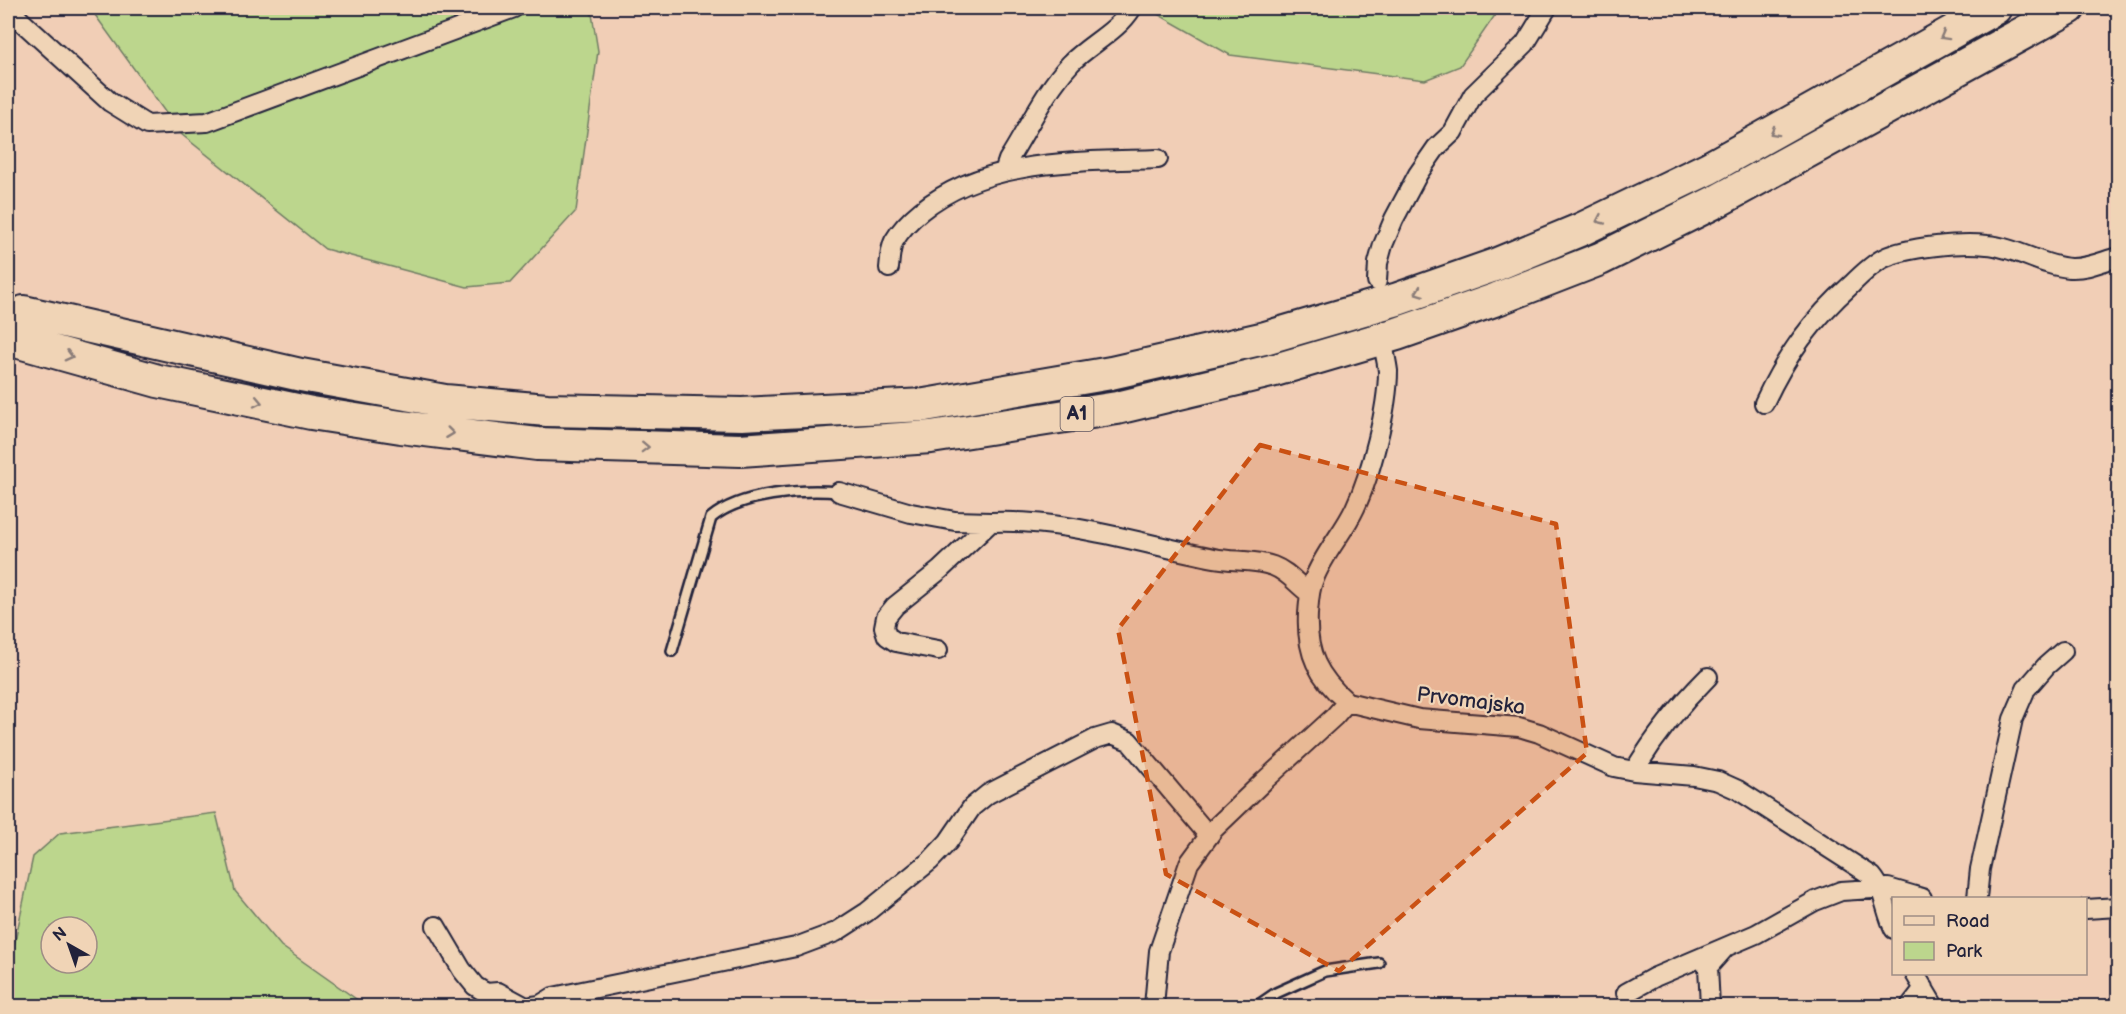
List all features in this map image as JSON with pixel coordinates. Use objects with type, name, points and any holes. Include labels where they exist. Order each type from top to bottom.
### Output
[{"type":"highway","name":"A1","points":[[24,312],[301,375],[445,401],[547,410],[742,414],[925,405],[1111,374],[1265,338],[1398,299],[1495,265],[1582,229],[1709,168],[1995,8]]},
{"type":"highway","name":"A1","points":[[12,340],[158,381],[311,413],[537,444],[740,450],[931,438],[1117,408],[1275,370],[1397,334],[1497,299],[1600,259],[1719,200],[2069,8]]},
{"type":"street","points":[[10,8],[21,21],[110,102],[147,125],[207,122],[514,8]]},
{"type":"street","points":[[1004,172],[1008,160],[1056,80],[1081,54],[1125,19],[1132,8]]},
{"type":"street","points":[[1377,281],[1378,263],[1383,245],[1418,174],[1436,148],[1453,132],[1473,95],[1525,44],[1547,8]]},
{"type":"street","points":[[889,268],[892,243],[906,223],[929,205],[953,191],[1004,172],[1026,167],[1158,159]]},
{"type":"street","points":[[1764,403],[1779,371],[1796,344],[1830,303],[1864,272],[1884,258],[1908,251],[1952,245],[1988,244],[2070,268],[2088,266],[2118,257]]},
{"type":"street","points":[[1154,1006],[1159,951],[1189,863],[1209,836],[1347,702],[1333,690],[1318,671],[1311,652],[1307,630],[1310,594],[1322,562],[1355,508],[1367,477],[1384,414],[1388,370],[1384,348]]},
{"type":"street","points":[[839,492],[911,513],[955,521],[1019,521],[1143,541],[1217,559],[1249,560],[1271,565],[1288,573],[1310,594]]},
{"type":"street","points":[[938,650],[896,642],[887,636],[884,627],[886,617],[895,606],[940,570],[991,522]]},
{"type":"street","points":[[1977,897],[1980,869],[2013,719],[2026,689],[2063,651]]},
{"type":"street","points":[[1634,771],[1664,725],[1708,677]]},
{"type":"street","name":"Prvomajska","points":[[1347,702],[1419,719],[1519,727],[1575,748],[1599,762],[1634,771],[1694,776],[1718,781],[1738,790],[1872,876],[1881,887]]},
{"type":"street","points":[[532,1006],[540,1005],[553,997],[796,947],[836,932],[867,912],[930,861],[948,842],[972,807],[988,794],[1095,739],[1112,734],[1129,741],[1209,836]]},
{"type":"street","points":[[1626,993],[1683,963],[1725,948],[1783,920],[1815,901],[1841,891],[1881,887],[1918,897]]},
{"type":"street","points":[[1881,887],[1892,926]]},
{"type":"street","points":[[2087,909],[2118,907]]},
{"type":"street","points":[[436,926],[462,970],[475,986],[486,993],[498,992],[524,1006]]},
{"type":"street","points":[[1710,1006],[1708,968],[1725,948]]},
{"type":"street","points":[[1910,1006],[1919,981]]},
{"type":"street","points":[[1919,981],[1934,1006]]},
{"type":"lane","points":[[672,651],[711,518],[720,510],[763,497],[820,490],[839,492]]},
{"type":"lane","points":[[1257,1006],[1276,993],[1325,971],[1380,963]]},
{"type":"highlighted area","points":[[1260,445],[1556,524],[1587,753],[1339,971],[1166,874],[1118,629]]},
{"type":"green space","points":[[90,8],[591,8],[598,51],[576,211],[510,283],[467,287],[325,249],[181,134]]},
{"type":"green space","points":[[1147,8],[1500,8],[1460,66],[1425,80],[1230,55]]},
{"type":"green space","points":[[216,813],[235,891],[281,946],[366,1006],[8,1006],[8,974],[33,857],[60,833]]}]
